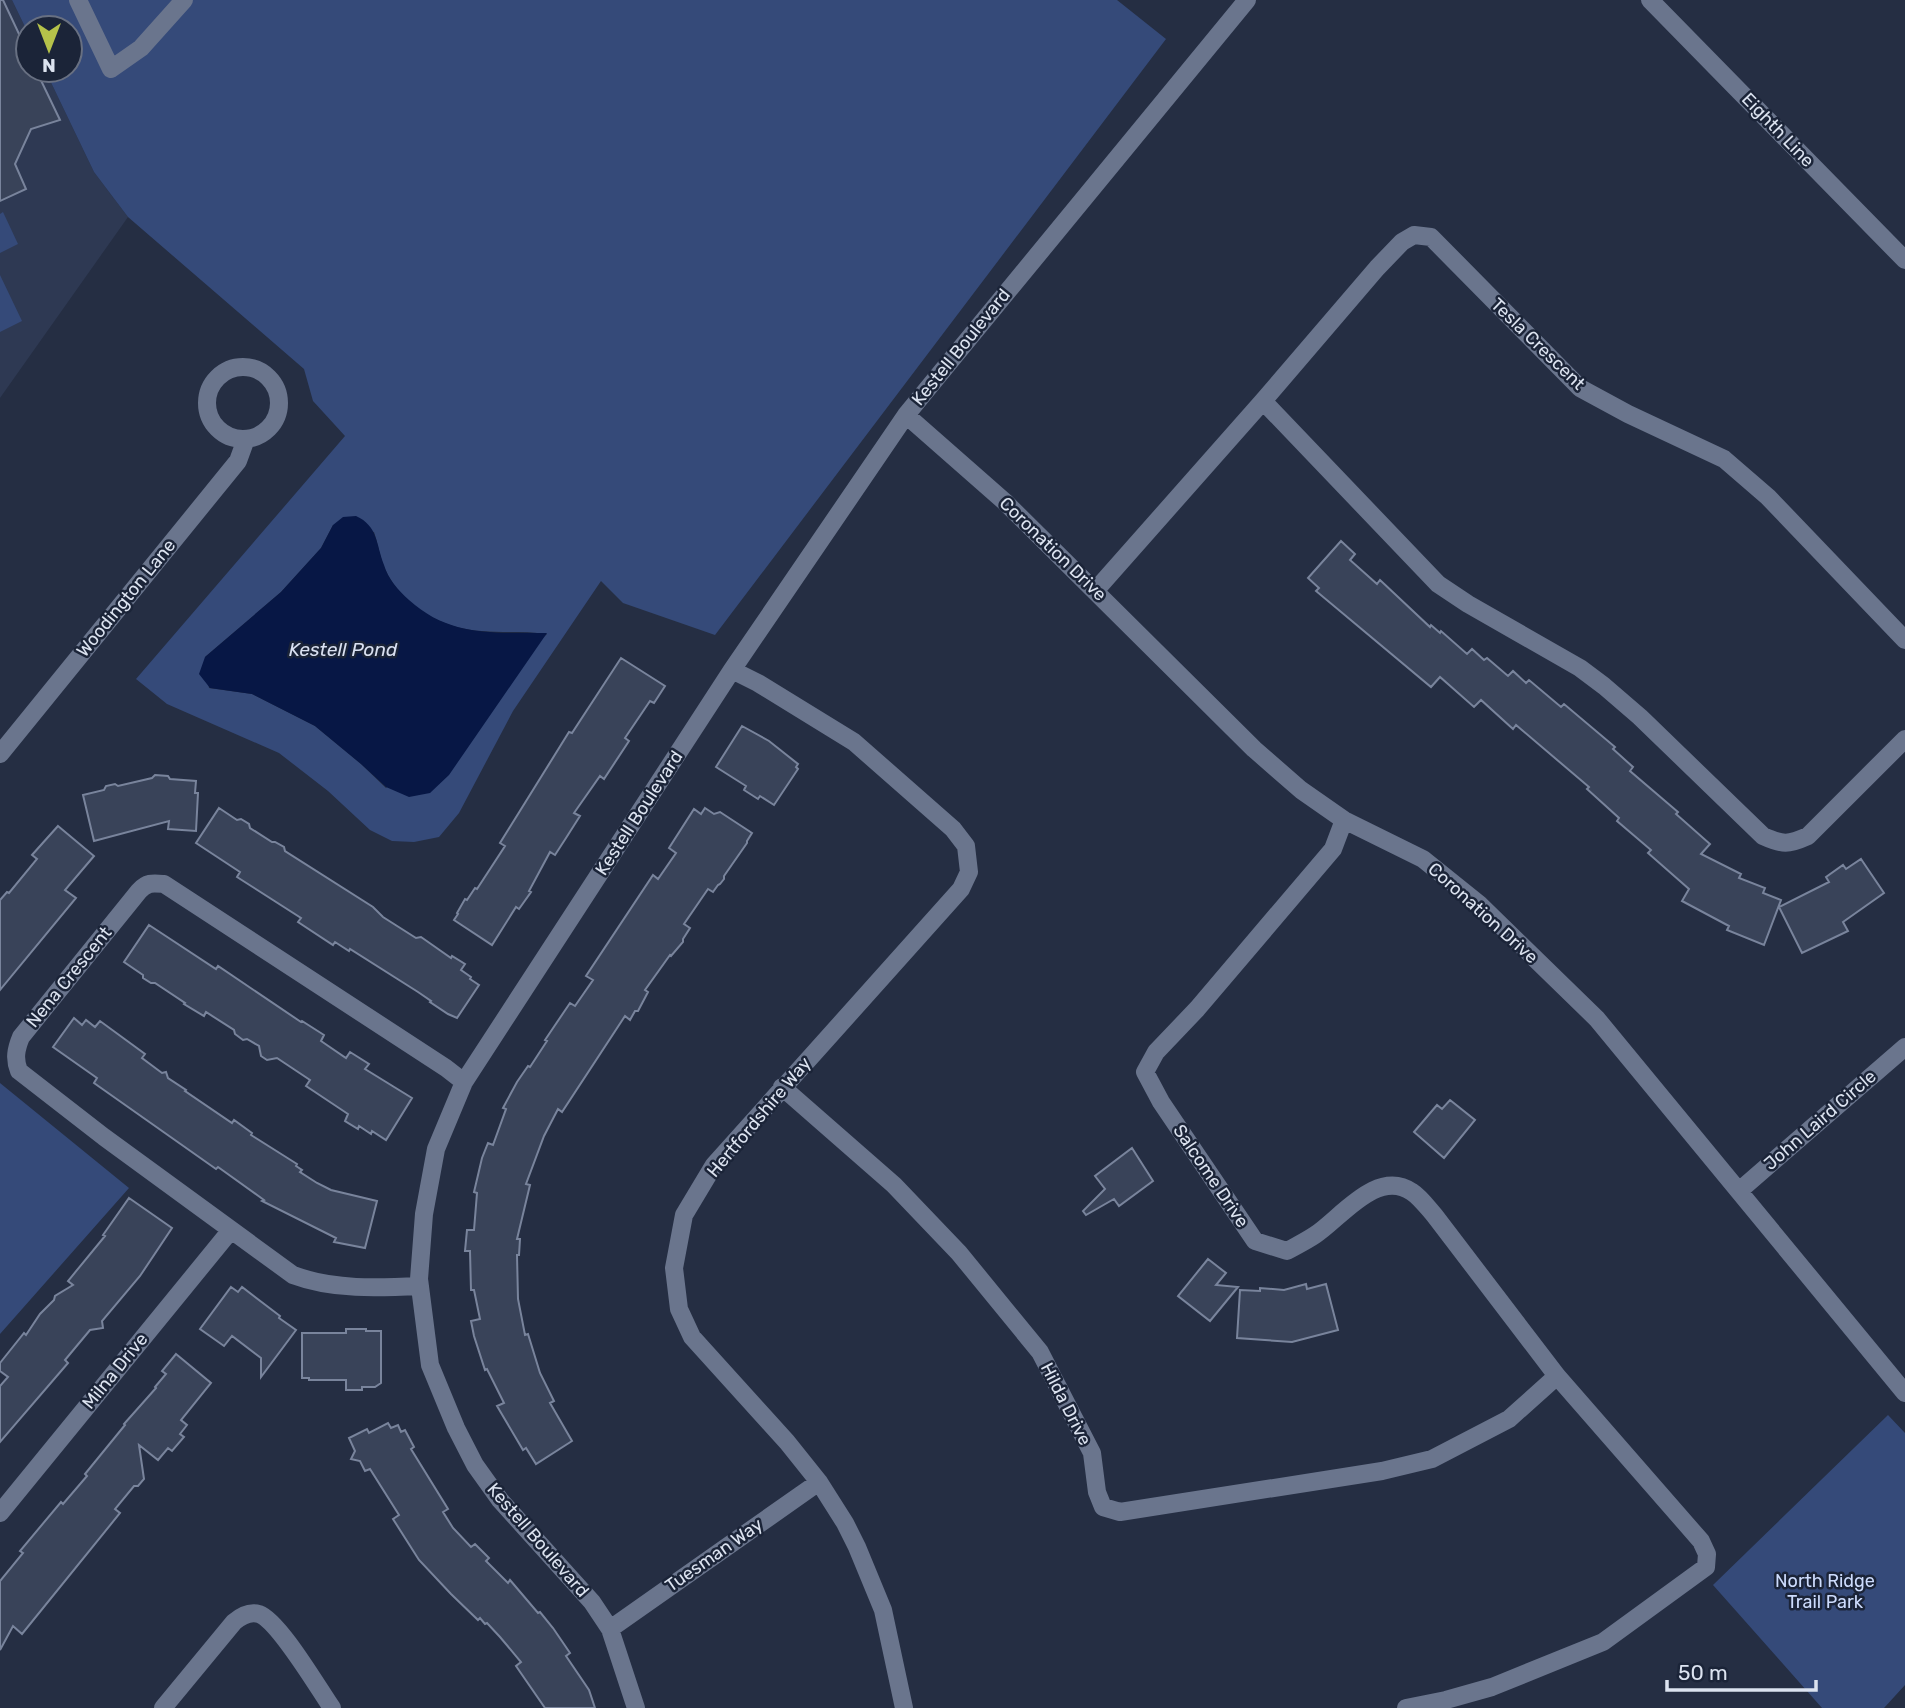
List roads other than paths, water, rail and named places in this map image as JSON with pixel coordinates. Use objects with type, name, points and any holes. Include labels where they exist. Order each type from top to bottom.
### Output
[{"type":"street","points":[[78,0],[111,69],[141,48],[175,3]]},
{"type":"street","name":"Kestell Boulevard","points":[[636,1708],[610,1629],[592,1602],[500,1500],[475,1465],[456,1428],[430,1365],[419,1279],[424,1214],[436,1149],[464,1082],[732,670],[906,415],[1247,0]]},
{"type":"street","name":"Eighth Line","points":[[1650,0],[1905,260]]},
{"type":"street","name":"Tesla Crescent","points":[[1095,591],[1377,268],[1402,242],[1414,235],[1431,237],[1580,388],[1724,459],[1768,497],[1905,640]]},
{"type":"street","points":[[238,367],[251,367],[272,380],[278,391],[280,404],[271,427],[264,433],[246,439],[223,433],[208,413],[209,389],[216,378],[238,367]]},
{"type":"street","points":[[1263,401],[1438,584],[1580,668],[1604,686],[1640,717],[1763,836],[1775,842],[1791,844],[1808,836],[1905,739]]},
{"type":"street","name":"Coronation Drive","points":[[906,415],[1005,502],[1254,749],[1301,790],[1344,820],[1423,859],[1479,904],[1597,1019],[1905,1393]]},
{"type":"street","name":"Woodington Lane","points":[[0,754],[238,460],[246,439]]},
{"type":"street","name":"Hertfordshire Way","points":[[732,670],[854,742],[953,829],[966,846],[969,872],[961,889],[714,1164],[684,1214],[674,1268],[679,1309],[692,1338],[787,1442],[819,1482],[845,1523],[883,1611],[904,1708]]},
{"type":"street","name":"Salcome Drive","points":[[1344,820],[1333,849],[1198,1009],[1157,1052],[1145,1072],[1161,1102],[1255,1241],[1287,1251],[1316,1235],[1359,1198],[1376,1188],[1395,1185],[1412,1192],[1435,1216],[1557,1376],[1701,1541],[1707,1554],[1706,1567],[1603,1642],[1447,1704]]},
{"type":"street","name":"Nena Crescent","points":[[420,1286],[327,1285],[293,1275],[71,1113],[19,1071],[8,1054],[139,891],[145,884],[153,883],[164,884],[464,1082]]},
{"type":"street","name":"John Laird Circle","points":[[1740,1191],[1904,1051]]},
{"type":"street","name":"Hilda Drive","points":[[782,1087],[903,1195],[959,1253],[1040,1352],[1092,1453],[1097,1492],[1103,1507],[1120,1512],[1382,1471],[1432,1459],[1509,1419],[1557,1376]]},
{"type":"street","name":"Milna Drive","points":[[0,1513],[231,1230]]},
{"type":"street","name":"Tuesman Way","points":[[610,1629],[819,1482]]},
{"type":"street","points":[[163,1708],[234,1622],[249,1614],[264,1617],[277,1628],[332,1708]]},
{"type":"street","points":[[1406,1708],[1447,1704]]},
{"type":"water","name":"Kestell Pond","points":[[356,516],[372,530],[386,570],[394,584],[425,612],[457,627],[474,630],[547,633],[449,775],[430,793],[409,797],[386,787],[315,726],[252,694],[210,688],[199,674],[205,657],[281,592],[321,548],[333,525],[343,517]]},
{"type":"park label","name":"North Ridge Trail Park","points":[[1825,1591]]}]
